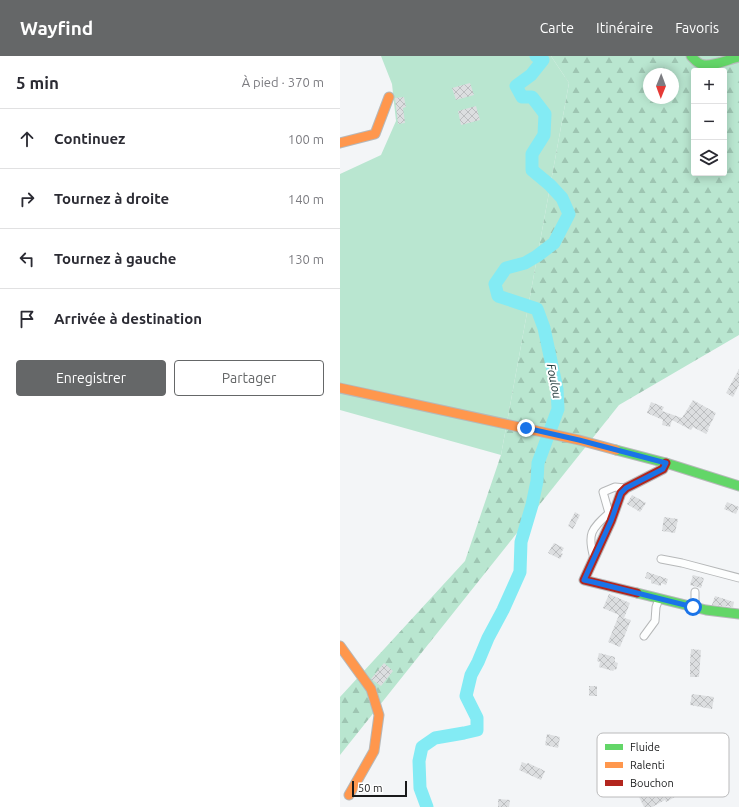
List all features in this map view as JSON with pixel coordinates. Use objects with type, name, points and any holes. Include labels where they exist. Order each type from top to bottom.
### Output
[{"type":"street","points":[[691,56],[695,61],[703,65],[709,65],[739,57]]},
{"type":"street","points":[[340,143],[375,134],[389,97]]},
{"type":"street","points":[[340,388],[579,440],[666,463],[739,486]]},
{"type":"street","points":[[666,463],[663,469],[626,488],[621,493],[611,521],[584,580],[696,608],[739,614]]},
{"type":"street","points":[[594,558],[591,547],[591,533],[597,524],[608,513],[603,492],[615,487],[626,488]]},
{"type":"street","points":[[661,559],[695,566],[739,578]]},
{"type":"street","points":[[694,592],[696,608]]},
{"type":"street","points":[[644,636],[655,621],[656,607],[659,598]]},
{"type":"street","points":[[340,646],[370,689],[379,715],[374,751],[350,795]]},
{"type":"green space","points":[[381,56],[551,56],[569,83],[501,455],[340,410],[340,174],[381,155],[396,121],[392,84]]},
{"type":"green space","points":[[551,56],[739,56],[739,335],[619,405],[340,755],[340,697],[465,561],[501,455],[569,83]]},
{"type":"building","points":[[470,83],[474,95],[456,100],[452,88]]},
{"type":"building","points":[[404,97],[406,107],[403,108],[405,123],[398,124],[395,98]]},
{"type":"building","points":[[476,106],[480,120],[461,125],[458,111]]},
{"type":"building","points":[[739,369],[739,385],[733,397],[726,393]]},
{"type":"building","points":[[693,400],[716,413],[706,434],[693,427],[691,430],[672,420],[670,427],[662,425],[663,420],[647,413],[651,402],[664,407],[662,411],[682,418]]},
{"type":"building","points":[[632,495],[646,503],[640,512],[627,504]]},
{"type":"building","points":[[727,502],[739,507],[736,514],[724,509]]},
{"type":"building","points":[[575,512],[580,515],[573,529],[568,526]]},
{"type":"building","points":[[664,517],[678,519],[675,533],[662,531]]},
{"type":"building","points":[[554,543],[564,548],[560,559],[548,553]]},
{"type":"building","points":[[647,572],[668,579],[666,585],[661,583],[661,586],[651,583],[651,580],[645,578]]},
{"type":"building","points":[[693,575],[704,578],[701,588],[690,585]]},
{"type":"building","points":[[609,594],[630,603],[624,618],[631,620],[620,647],[608,642],[619,615],[603,608]]},
{"type":"building","points":[[715,596],[734,602],[733,607],[712,605]]},
{"type":"building","points":[[691,649],[701,650],[699,677],[690,677]]},
{"type":"building","points":[[599,653],[615,657],[615,662],[618,663],[616,670],[614,669],[613,671],[599,667],[600,662],[597,661]]},
{"type":"building","points":[[384,663],[393,671],[381,686],[371,679]]},
{"type":"building","points":[[589,686],[597,686],[597,696],[589,696]]},
{"type":"building","points":[[692,694],[714,697],[712,709],[690,705]]},
{"type":"building","points":[[547,734],[560,737],[558,748],[545,745]]},
{"type":"building","points":[[522,762],[528,763],[545,771],[541,780],[519,770]]},
{"type":"building","points":[[639,797],[675,797],[666,802],[665,800],[652,807],[644,807]]},
{"type":"building","points":[[498,799],[510,800],[509,807],[498,807]]},
{"type":"waterway","name":"Foulou","points":[[427,807],[420,788],[419,761],[422,747],[435,738],[477,730],[477,718],[466,696],[471,675],[520,572],[521,542],[532,505],[537,481],[538,463],[558,409],[557,389],[544,328],[537,309],[498,296],[495,284],[506,268],[525,263],[554,243],[569,214],[562,198],[550,185],[532,170],[532,154],[544,135],[545,114],[532,97],[522,97],[516,86],[531,75],[543,60],[536,56]]},
{"type":"traffic: fast","points":[[691,56],[698,63],[705,65],[739,57]]},
{"type":"traffic: fast","points":[[616,450],[666,463],[739,486]]},
{"type":"traffic: fast","points":[[637,593],[706,610],[739,614]]},
{"type":"traffic: slow","points":[[340,143],[375,134],[389,97]]},
{"type":"traffic: slow","points":[[340,388],[579,440],[616,450]]},
{"type":"traffic: slow","points":[[340,646],[371,689],[379,715],[374,751],[349,795]]},
{"type":"traffic: jam","points":[[637,593],[584,580],[611,521],[621,493],[626,488],[663,469],[666,463]]},
{"type":"route","points":[[526,428],[579,440],[666,463],[663,469],[626,488],[621,493],[611,521],[584,580],[693,607]]}]
